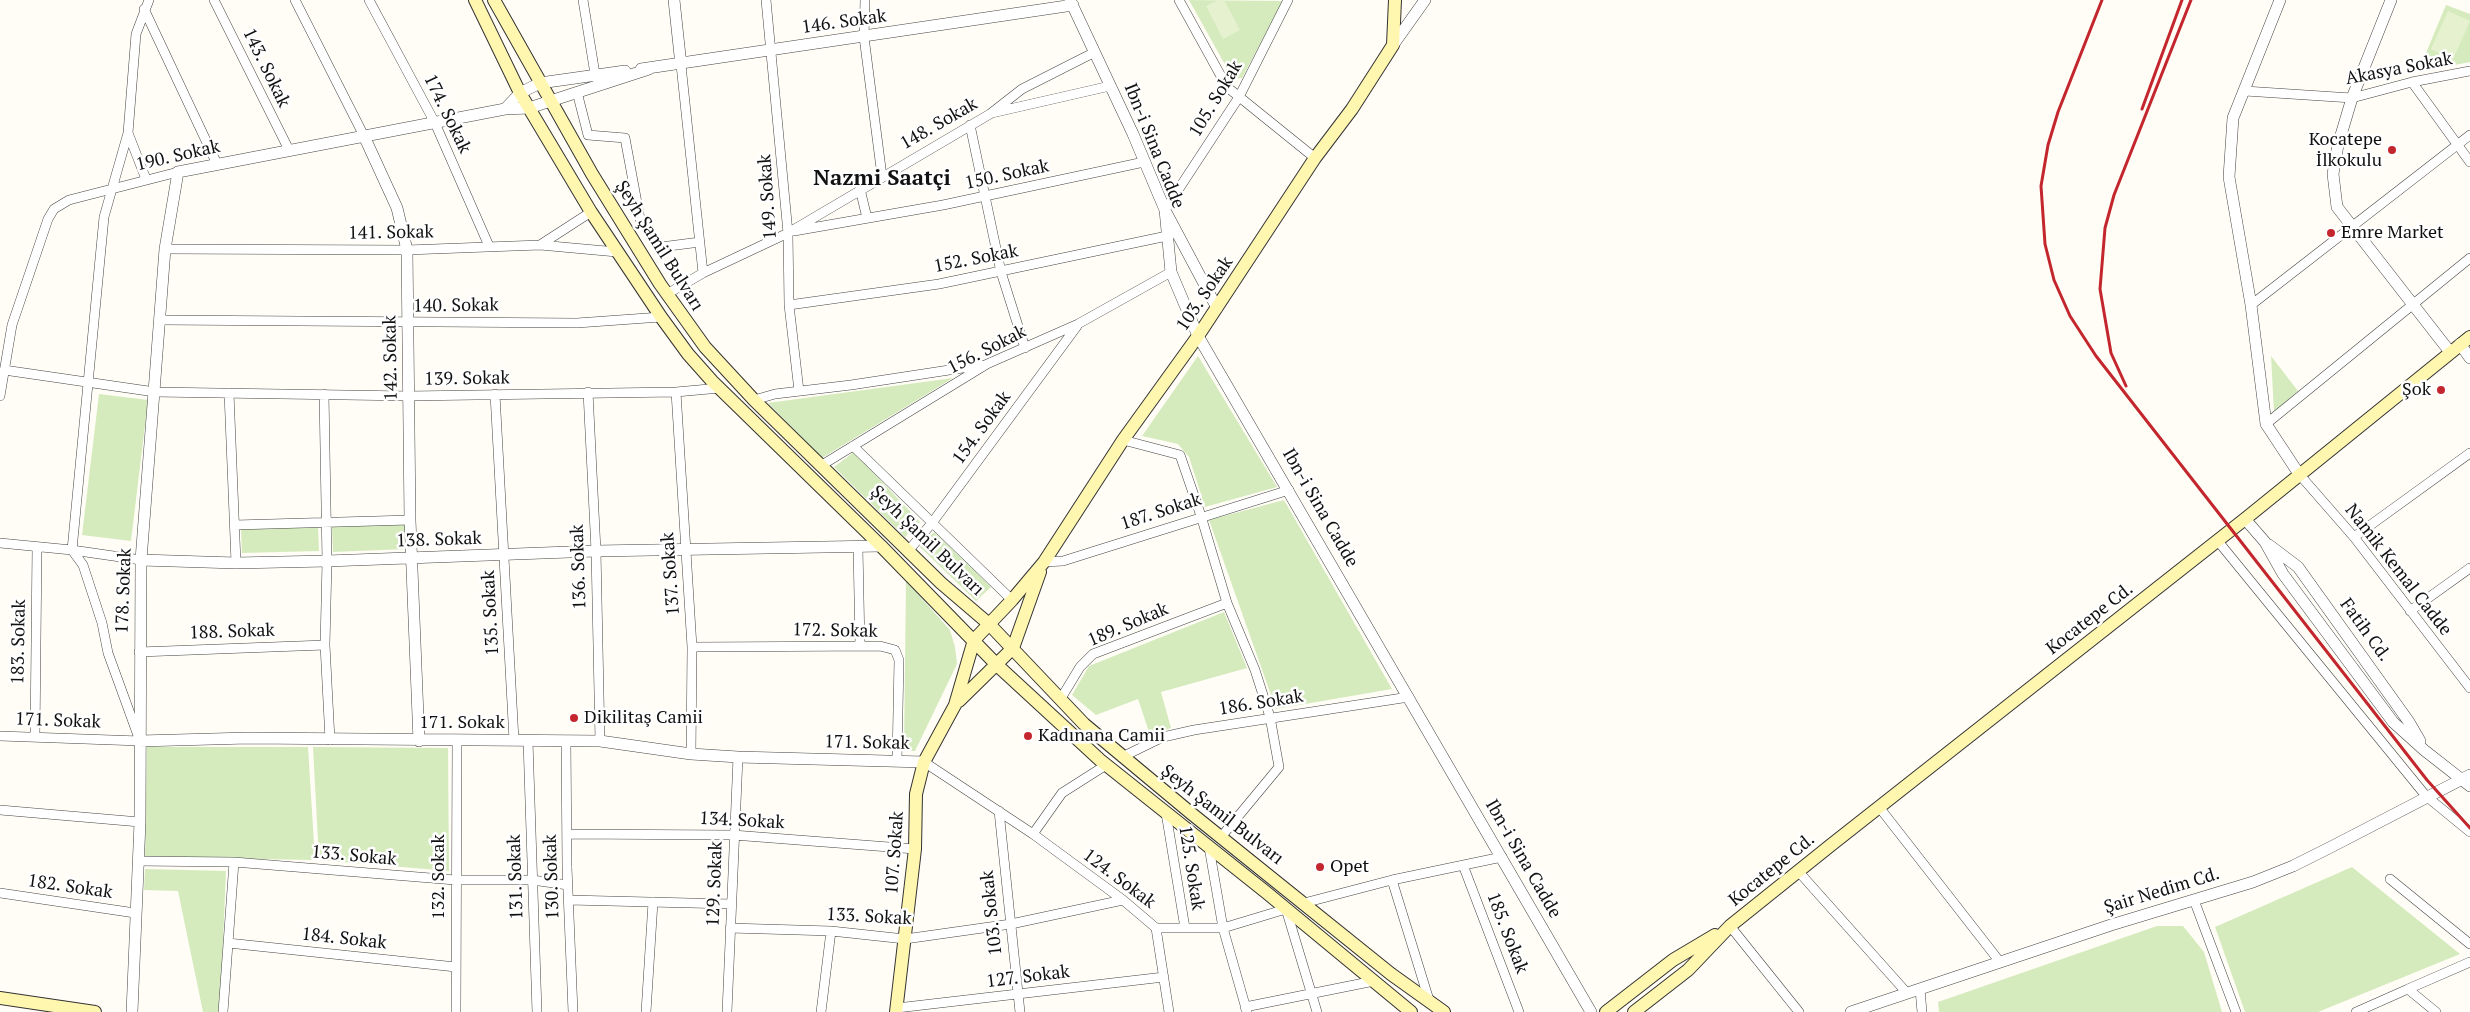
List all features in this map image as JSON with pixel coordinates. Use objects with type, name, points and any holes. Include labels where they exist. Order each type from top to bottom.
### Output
[{"type":"main road","name":"Şeyh Şamil Bulvarı","points":[[474,0],[520,93],[591,212],[688,354],[720,388],[881,546],[998,666],[1106,765],[1374,981],[1401,1007],[1411,1012]]},
{"type":"main road","name":"Şeyh Şamil Bulvarı","points":[[494,0],[608,199],[667,294],[705,347],[754,400],[941,583],[990,624],[1084,724],[1220,837],[1391,974],[1444,1012]]},
{"type":"main road","points":[[1393,45],[1394,0]]},
{"type":"main road","name":"103. Sokak","points":[[974,640],[1012,600],[1044,562],[1123,440],[1198,336],[1315,158],[1352,109],[1393,45]]},
{"type":"main road","name":"Kocatepe Cd.","points":[[1634,1012],[1688,970],[1730,926],[1798,871],[2245,519],[2460,344]]},
{"type":"main road","name":"103. Sokak","points":[[955,705],[971,688],[998,666],[1013,648],[1044,562]]},
{"type":"main road","points":[[955,705],[974,640]]},
{"type":"main road","name":"107. Sokak","points":[[896,1010],[915,848],[916,794],[924,762],[955,705]]},
{"type":"main road","name":"Kocatepe Cd.","points":[[1606,1012],[1673,960],[1730,926]]},
{"type":"main road","points":[[0,998],[95,1012]]},
{"type":"street","points":[[140,741],[108,653],[102,624],[83,565],[72,550],[104,217],[128,133],[136,34],[149,0]]},
{"type":"street","name":"143. Sokak","points":[[214,0],[288,150]]},
{"type":"street","name":"142. Sokak","points":[[295,0],[364,136],[397,208],[407,250],[410,520],[419,741]]},
{"type":"street","name":"174. Sokak","points":[[369,0],[435,123],[489,246]]},
{"type":"street","points":[[583,0],[595,74]]},
{"type":"street","points":[[674,0],[703,273]]},
{"type":"street","name":"149. Sokak","points":[[766,0],[788,233],[789,305],[799,391]]},
{"type":"street","points":[[865,0],[864,37],[882,176]]},
{"type":"street","points":[[1179,0],[1227,87],[1315,158]]},
{"type":"street","name":"105. Sokak","points":[[1165,210],[1238,97],[1288,0]]},
{"type":"street","name":"103. Sokak","points":[[1393,45],[1425,0]]},
{"type":"street","points":[[2280,0],[2233,118],[2229,176],[2251,304],[2266,424],[2300,474]]},
{"type":"street","points":[[2392,0],[2352,98],[2338,145],[2333,174],[2337,206],[2351,227],[2413,306],[2460,344],[2470,358]]},
{"type":"street","name":"146. Sokak","points":[[520,93],[540,83],[595,74],[681,65],[1072,3]]},
{"type":"street","name":"Ibn-i Sina Cadde","points":[[1072,3],[1165,210],[1171,272],[1198,336],[1591,1012]]},
{"type":"street","points":[[144,9],[217,164]]},
{"type":"street","name":"148. Sokak","points":[[667,294],[703,273],[788,233],[990,114],[1022,89],[1095,52]]},
{"type":"street","name":"146. Sokak","points":[[529,108],[649,69]]},
{"type":"street","name":"Akasya Sokak","points":[[2245,91],[2352,98],[2412,82],[2470,71]]},
{"type":"street","points":[[2412,82],[2470,162]]},
{"type":"street","points":[[990,114],[1110,86]]},
{"type":"street","points":[[577,92],[588,135],[625,138],[640,219],[661,247],[700,242]]},
{"type":"street","points":[[505,109],[520,93]]},
{"type":"street","name":"190. Sokak","points":[[0,396],[12,325],[48,219],[54,209],[69,200],[111,191],[146,179],[217,164],[505,109],[529,108]]},
{"type":"street","points":[[970,125],[1002,272],[1025,348]]},
{"type":"street","points":[[128,133],[146,179]]},
{"type":"street","points":[[2251,304],[2470,135]]},
{"type":"street","name":"150. Sokak","points":[[788,233],[986,196],[1144,162]]},
{"type":"street","name":"178. Sokak","points":[[132,1012],[140,822],[139,652],[141,560],[162,320],[165,249],[178,172]]},
{"type":"street","points":[[860,189],[867,218]]},
{"type":"street","points":[[1165,210],[1217,308]]},
{"type":"street","points":[[540,245],[591,212]]},
{"type":"street","name":"152. Sokak","points":[[789,305],[939,284],[1167,236]]},
{"type":"street","name":"141. Sokak","points":[[165,249],[407,250],[540,245],[617,252]]},
{"type":"street","points":[[2266,424],[2470,258]]},
{"type":"street","name":"156. Sokak","points":[[822,465],[987,364],[1078,324],[1171,272]]},
{"type":"street","name":"140. Sokak","points":[[162,320],[577,323],[661,317]]},
{"type":"street","name":"154. Sokak","points":[[909,550],[932,523],[1078,324]]},
{"type":"street","points":[[754,400],[775,394],[987,364]]},
{"type":"street","name":"139. Sokak","points":[[4,370],[87,384],[155,392],[229,394],[409,396],[676,392],[720,388]]},
{"type":"street","name":"136. Sokak","points":[[588,392],[596,551],[600,741]]},
{"type":"street","name":"137. Sokak","points":[[676,392],[692,647],[691,754]]},
{"type":"street","points":[[229,394],[236,562]]},
{"type":"street","points":[[324,394],[327,561],[325,646],[330,740]]},
{"type":"street","name":"135. Sokak","points":[[495,394],[514,740]]},
{"type":"street","points":[[1123,440],[1180,455],[1201,516],[1227,603],[1256,670],[1270,717],[1279,767],[1220,837]]},
{"type":"street","points":[[853,446],[1012,600]]},
{"type":"street","points":[[2354,537],[2470,453]]},
{"type":"street","name":"Namik Kemal Cadde","points":[[2300,474],[2354,537],[2410,611],[2467,677],[2470,688]]},
{"type":"street","name":"187. Sokak","points":[[1044,562],[1063,561],[1201,516],[1289,490]]},
{"type":"street","name":"Fatih Cd.","points":[[2245,519],[2265,542],[2298,567],[2409,722],[2424,750],[2467,780]]},
{"type":"street","points":[[235,525],[410,520]]},
{"type":"street","points":[[2217,540],[2426,796],[2470,832]]},
{"type":"street","name":"138. Sokak","points":[[0,543],[72,550],[141,560],[236,562],[412,559],[596,551],[858,548],[881,546]]},
{"type":"street","name":"183. Sokak","points":[[35,737],[37,547]]},
{"type":"street","points":[[858,548],[860,646]]},
{"type":"street","points":[[2410,611],[2470,568]]},
{"type":"street","name":"189. Sokak","points":[[1060,700],[1080,666],[1093,654],[1227,603]]},
{"type":"street","name":"188. Sokak","points":[[139,652],[325,646]]},
{"type":"street","name":"172. Sokak","points":[[692,647],[880,646],[895,650],[899,660],[897,761]]},
{"type":"street","name":"186. Sokak","points":[[1122,757],[1163,737],[1270,717],[1409,697]]},
{"type":"street","name":"171. Sokak","points":[[0,736],[140,741],[248,738],[457,742],[514,740],[600,741],[691,754],[924,762]]},
{"type":"street","name":"131. Sokak","points":[[528,741],[537,1012]]},
{"type":"street","name":"130. Sokak","points":[[566,741],[568,885],[573,1012]]},
{"type":"street","name":"132. Sokak","points":[[456,1012],[457,742]]},
{"type":"street","name":"129. Sokak","points":[[727,1012],[738,757]]},
{"type":"street","name":"124. Sokak","points":[[924,762],[1033,834],[1123,900],[1156,928],[1223,928],[1286,909]]},
{"type":"street","points":[[1033,834],[1062,793],[1106,765]]},
{"type":"street","name":"Şair Nedim Cd.","points":[[1851,1012],[2000,962],[2252,882],[2293,866],[2426,796],[2467,780]]},
{"type":"street","points":[[1879,807],[2000,962]]},
{"type":"street","points":[[0,810],[140,822]]},
{"type":"street","name":"103. Sokak","points":[[999,811],[1020,1012]]},
{"type":"street","name":"125. Sokak","points":[[1166,813],[1185,928]]},
{"type":"street","name":"134. Sokak","points":[[567,834],[734,835],[915,848]]},
{"type":"street","points":[[1209,847],[1223,928],[1246,1009],[1374,981]]},
{"type":"street","points":[[1304,903],[1392,880],[1502,857]]},
{"type":"street","name":"133. Sokak","points":[[138,862],[234,862],[455,880],[532,880],[568,885]]},
{"type":"street","points":[[223,1012],[234,862]]},
{"type":"street","name":"185. Sokak","points":[[1463,865],[1520,1012]]},
{"type":"street","points":[[1798,871],[1907,993]]},
{"type":"street","points":[[2390,879],[2470,944]]},
{"type":"street","points":[[1392,880],[1428,1000]]},
{"type":"street","name":"182. Sokak","points":[[0,894],[135,913]]},
{"type":"street","points":[[569,900],[731,904]]},
{"type":"street","name":"133. Sokak","points":[[730,928],[831,931],[905,939],[1011,924],[1123,900]]},
{"type":"street","points":[[2194,900],[2236,1012]]},
{"type":"street","points":[[646,1012],[653,902]]},
{"type":"street","points":[[1286,909],[1316,1012]]},
{"type":"street","points":[[1730,926],[1798,1012]]},
{"type":"street","points":[[1156,928],[1169,1012]]},
{"type":"street","points":[[821,1012],[831,931]]},
{"type":"street","name":"184. Sokak","points":[[228,943],[456,967]]},
{"type":"street","points":[[2356,1012],[2470,962]]},
{"type":"street","name":"127. Sokak","points":[[896,1010],[1164,977]]},
{"type":"street","points":[[1920,989],[1922,1012]]},
{"type":"street","points":[[2408,989],[2436,1012]]},
{"type":"green space","points":[[1189,0],[1283,1],[1242,78],[1233,79]]},
{"type":"green space","points":[[1218,0],[1224,0],[1240,30],[1223,39],[1206,6]]},
{"type":"green space","points":[[2446,5],[2470,14],[2470,62],[2418,72]]},
{"type":"green space","points":[[2448,11],[2470,21],[2453,59],[2431,49]]},
{"type":"green space","points":[[1198,356],[1277,487],[1205,507],[1189,457],[1178,444],[1142,436]]},
{"type":"green space","points":[[2271,356],[2298,391],[2274,412]]},
{"type":"green space","points":[[953,378],[822,458],[768,403]]},
{"type":"green space","points":[[99,394],[148,400],[131,541],[82,535]]},
{"type":"green space","points":[[854,452],[920,522],[905,537],[834,467]]},
{"type":"green space","points":[[1284,500],[1392,689],[1276,709],[1209,520]]},
{"type":"green space","points":[[405,524],[406,549],[333,552],[332,527]]},
{"type":"green space","points":[[318,526],[319,551],[242,553],[241,529]]},
{"type":"green space","points":[[934,532],[991,587],[976,601],[920,547]]},
{"type":"green space","points":[[906,581],[950,630],[957,664],[915,751],[904,751]]},
{"type":"green space","points":[[1224,612],[1247,668],[1161,692],[1171,728],[1150,735],[1138,699],[1096,715],[1072,695],[1089,666]]},
{"type":"green space","points":[[147,747],[308,747],[315,860],[145,857]]},
{"type":"green space","points":[[313,747],[448,748],[449,871],[319,860]]},
{"type":"green space","points":[[2352,867],[2460,954],[2318,1012],[2245,1012],[2215,927]]},
{"type":"green space","points":[[145,869],[226,871],[220,1012],[203,1012],[178,891],[144,890]]},
{"type":"green space","points":[[2157,926],[2183,926],[2204,952],[2222,1012],[1939,1012],[1938,1002]]},
{"type":"railway","points":[[2102,0],[2058,112],[2048,145],[2041,186],[2045,244],[2054,280],[2070,316],[2096,356],[2427,780],[2470,828]]},
{"type":"railway","points":[[2142,109],[2182,0]]},
{"type":"railway","points":[[2126,386],[2111,353],[2100,289],[2105,228],[2114,195],[2191,0]]},
{"type":"place","name":"Kocatepe İlkokulu","points":[[2392,150]]},
{"type":"place","name":"Emre Market","points":[[2331,233]]},
{"type":"place","name":"Şok","points":[[2441,390]]},
{"type":"place","name":"Dikilitaş Camii","points":[[574,718]]},
{"type":"place","name":"Kadınana Camii","points":[[1028,736]]},
{"type":"place","name":"Opet","points":[[1320,867]]},
{"type":"district","name":"Nazmi Saatçi","points":[[882,179]]}]
